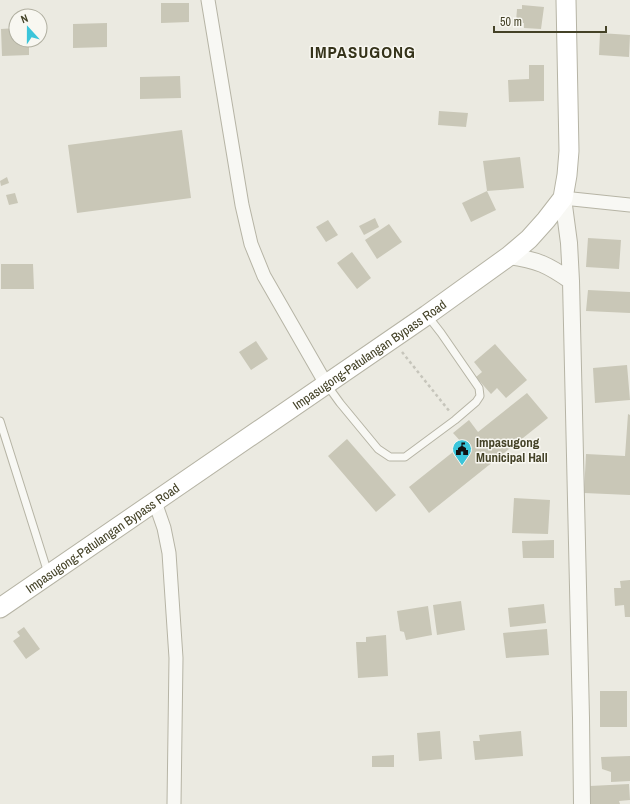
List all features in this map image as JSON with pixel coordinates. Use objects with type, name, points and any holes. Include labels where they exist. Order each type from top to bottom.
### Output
[{"type":"main road","name":"Impasugong-Patulangan Bypass Road","points":[[0,608],[392,339],[509,256],[533,235],[563,198],[567,175],[569,151],[566,0]]},
{"type":"street","points":[[208,0],[242,204],[251,244],[264,276],[326,384]]},
{"type":"street","points":[[582,804],[571,281],[563,198],[630,205]]},
{"type":"street","points":[[509,256],[538,262],[550,267],[571,281]]},
{"type":"street","points":[[155,502],[164,528],[169,553],[176,658],[174,804]]},
{"type":"lane","points":[[326,384],[378,449],[390,457],[405,457],[456,420],[476,402],[480,396],[479,388],[445,339],[426,315]]},
{"type":"lane","points":[[0,422],[49,575]]},
{"type":"path","points":[[392,339],[456,420]]},
{"type":"building","points":[[161,3],[189,3],[189,22],[161,23]]},
{"type":"building","points":[[522,5],[544,7],[541,29],[524,28],[524,23],[516,22],[517,9],[522,9]]},
{"type":"building","points":[[107,23],[107,47],[73,48],[73,24]]},
{"type":"building","points":[[1,29],[8,29],[8,48],[29,48],[29,55],[2,56]]},
{"type":"building","points":[[600,33],[630,35],[629,57],[599,55]]},
{"type":"building","points":[[529,65],[544,65],[544,101],[509,102],[508,80],[529,79]]},
{"type":"building","points":[[180,76],[181,98],[140,99],[140,77]]},
{"type":"building","points":[[439,111],[468,113],[466,127],[438,125]]},
{"type":"building","points":[[182,130],[191,198],[77,213],[68,145]]},
{"type":"building","points":[[520,157],[524,188],[487,191],[483,161]]},
{"type":"building","points":[[7,177],[9,183],[1,186],[0,181]]},
{"type":"building","points":[[487,191],[496,210],[471,222],[462,203]]},
{"type":"building","points":[[15,193],[18,203],[9,205],[6,195]]},
{"type":"building","points":[[375,218],[379,227],[364,235],[359,226]]},
{"type":"building","points":[[328,220],[338,235],[326,242],[316,227]]},
{"type":"building","points":[[389,224],[402,242],[377,259],[365,240]]},
{"type":"building","points":[[588,238],[621,240],[619,269],[586,267]]},
{"type":"building","points":[[352,252],[371,278],[357,289],[337,263]]},
{"type":"building","points":[[1,264],[33,264],[34,289],[1,289]]},
{"type":"building","points":[[588,290],[630,292],[630,313],[586,311]]},
{"type":"building","points":[[256,341],[268,359],[251,370],[239,352]]},
{"type":"building","points":[[495,344],[527,380],[506,398],[497,388],[491,394],[476,377],[482,372],[474,362]]},
{"type":"building","points":[[627,365],[630,400],[595,403],[593,368]]},
{"type":"building","name":"Impasugong Municipal Hall","points":[[527,393],[548,418],[429,513],[409,487],[463,444],[453,433],[469,420],[478,432]]},
{"type":"building","points":[[628,414],[630,415],[630,495],[584,493],[586,454],[625,456]]},
{"type":"building","points":[[347,439],[396,495],[376,512],[328,456]]},
{"type":"building","points":[[514,498],[550,500],[548,534],[512,533]]},
{"type":"building","points":[[554,540],[554,558],[523,558],[522,541]]},
{"type":"building","points":[[630,580],[630,617],[625,617],[624,605],[615,606],[614,588],[621,588],[620,581]]},
{"type":"building","points":[[461,601],[465,630],[437,635],[433,605]]},
{"type":"building","points":[[544,604],[546,623],[510,627],[508,608]]},
{"type":"building","points":[[428,606],[432,635],[406,640],[404,632],[400,631],[397,611]]},
{"type":"building","points":[[24,627],[40,649],[26,659],[13,641],[20,636],[17,632]]},
{"type":"building","points":[[547,629],[549,655],[506,658],[503,633]]},
{"type":"building","points":[[386,635],[388,676],[358,678],[356,642],[366,642],[366,637]]},
{"type":"building","points":[[600,691],[627,691],[627,727],[600,727]]},
{"type":"building","points":[[440,731],[442,759],[419,761],[417,733]]},
{"type":"building","points":[[521,731],[523,756],[475,760],[473,741],[480,741],[479,735]]},
{"type":"building","points":[[394,755],[394,767],[372,767],[372,756]]},
{"type":"building","points":[[630,756],[630,781],[611,782],[611,772],[602,769],[601,757]]},
{"type":"building","points":[[629,784],[630,800],[619,801],[620,804],[590,804],[590,786]]},
{"type":"place","name":"Impasugong Municipal Hall","points":[[462,466]]},
{"type":"district","name":"IMPASUGONG","points":[[363,51]]}]
